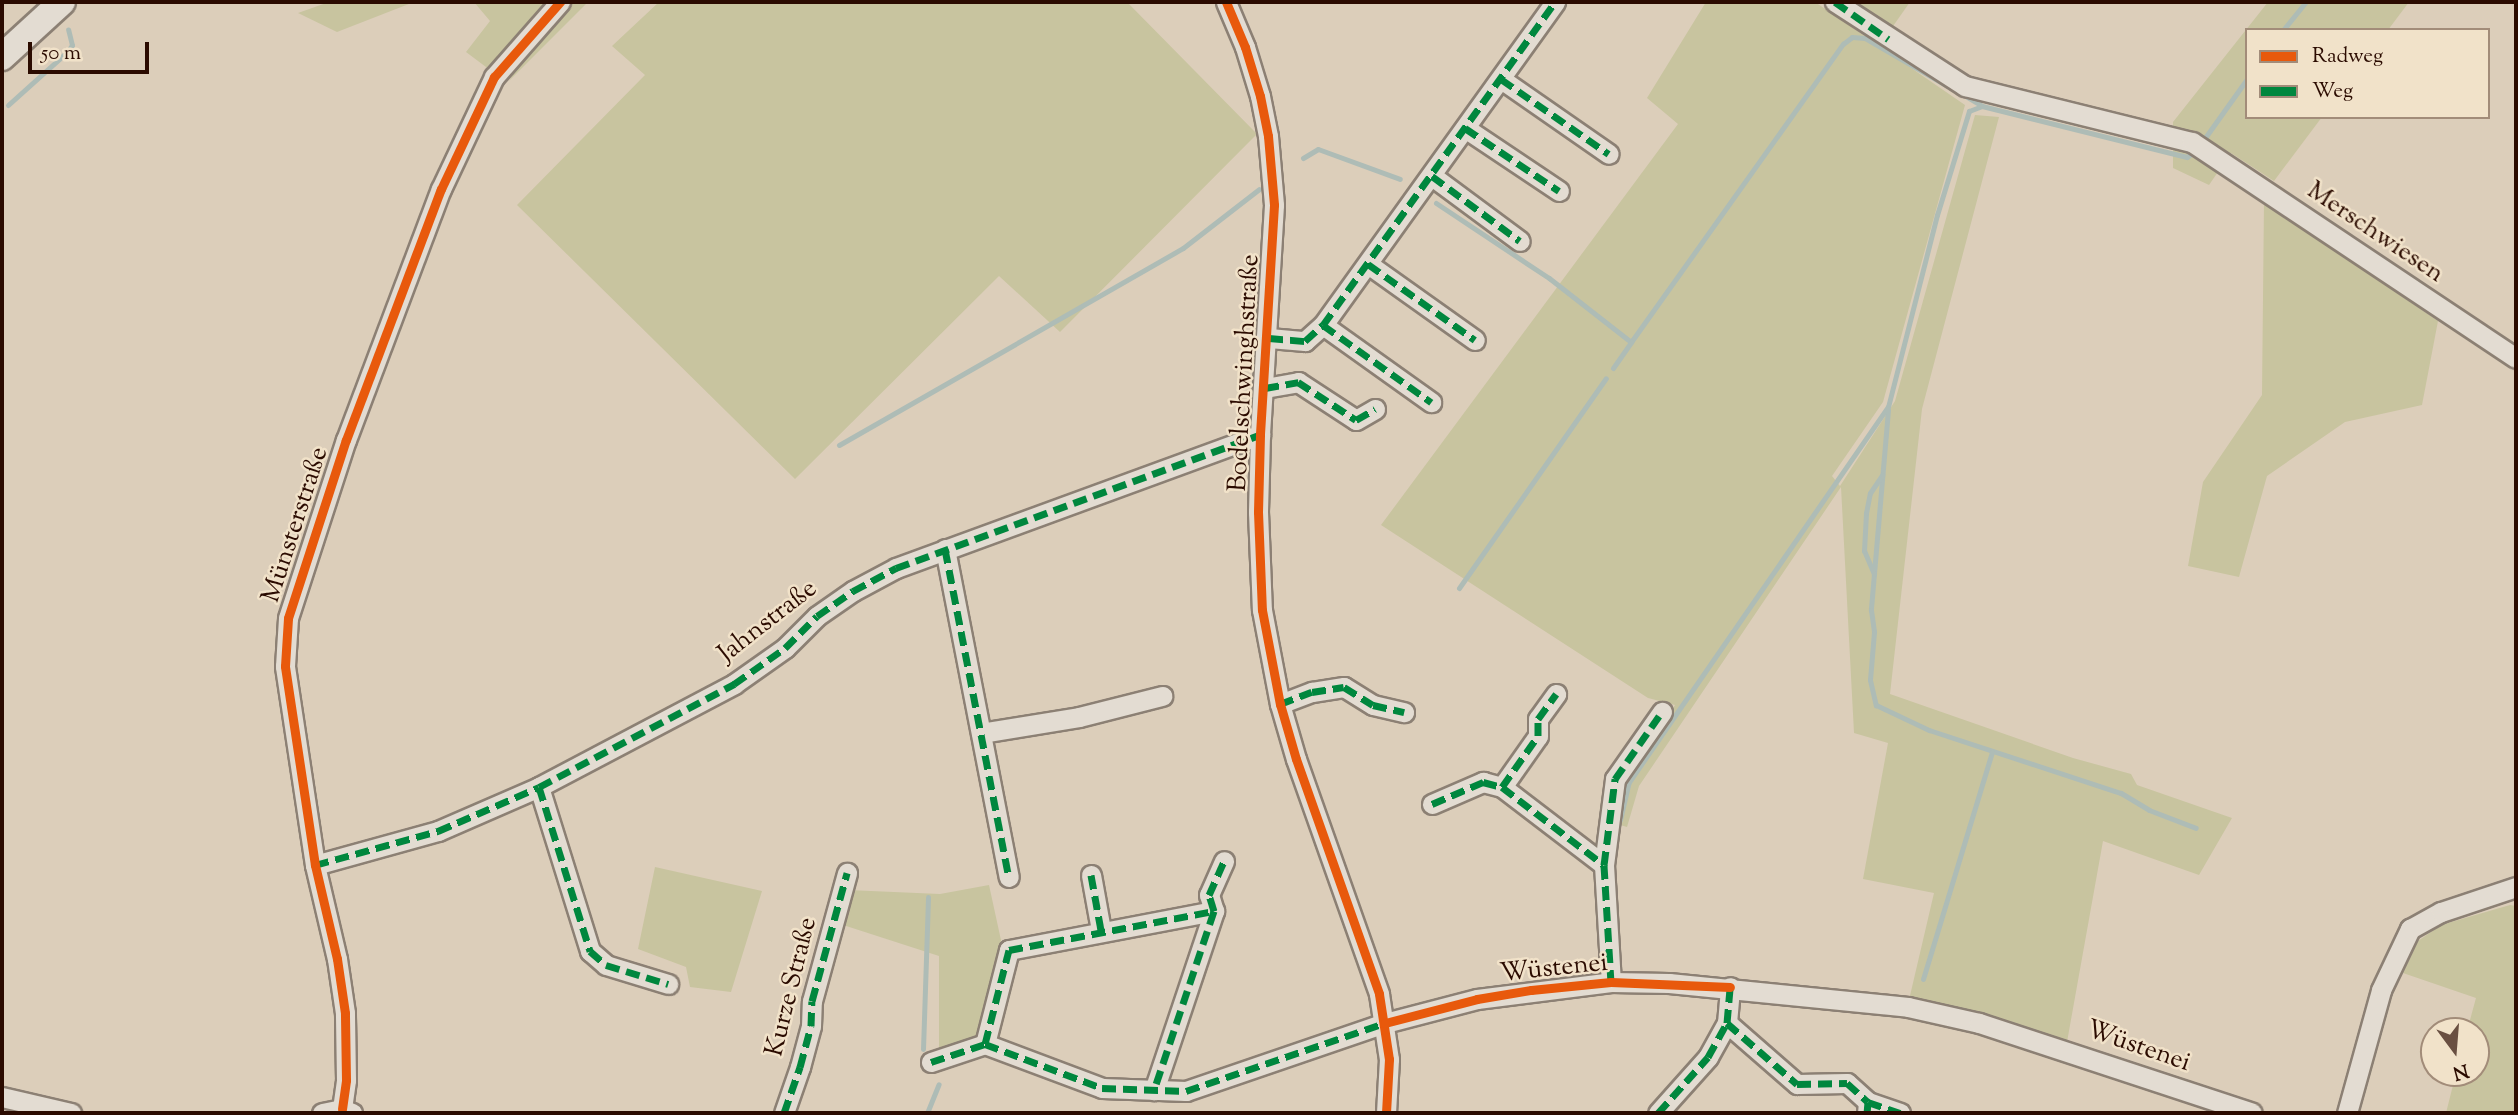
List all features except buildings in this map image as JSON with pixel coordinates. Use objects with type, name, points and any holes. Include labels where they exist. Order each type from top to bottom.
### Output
[{"type":"main road","points":[[2,57],[62,2]]},
{"type":"street","name":"Münsterstraße","points":[[321,1113],[347,1111],[345,1013],[337,959],[315,865],[285,666],[288,618],[346,440],[441,189],[494,77],[560,2]]},
{"type":"street","name":"Bodelschwinghstraße","points":[[1226,2],[1245,47],[1268,136],[1275,205],[1269,338],[1260,435],[1261,591],[1280,704],[1296,759],[1370,964],[1385,1023],[1389,1059],[1386,1113]]},
{"type":"street","points":[[1269,338],[1305,341],[1323,326],[1555,2]]},
{"type":"street","name":"Merschwiesen","points":[[1835,2],[1888,39],[1965,86],[2199,147],[2516,358]]},
{"type":"street","points":[[1501,79],[1609,155]]},
{"type":"street","points":[[1465,128],[1559,191]]},
{"type":"street","points":[[1432,176],[1520,241]]},
{"type":"street","points":[[1368,264],[1475,340]]},
{"type":"street","points":[[1323,326],[1431,402]]},
{"type":"street","points":[[1265,388],[1297,382],[1356,420],[1375,409]]},
{"type":"street","name":"Jahnstraße","points":[[315,865],[438,831],[539,788],[734,684],[785,648],[817,616],[853,591],[896,568],[1260,435]]},
{"type":"street","points":[[945,549],[1009,877]]},
{"type":"street","points":[[1280,704],[1312,692],[1344,687],[1373,705],[1404,712]]},
{"type":"street","points":[[1502,787],[1538,736],[1538,719],[1556,694]]},
{"type":"street","points":[[981,733],[1079,717],[1162,696]]},
{"type":"street","points":[[1611,982],[1604,865],[1615,779],[1662,712]]},
{"type":"street","points":[[1432,804],[1483,782],[1502,787],[1604,865]]},
{"type":"street","points":[[539,788],[590,951],[606,965],[668,984]]},
{"type":"street","points":[[1154,1090],[1214,911],[1209,895],[1224,861]]},
{"type":"street","name":"Kurze Straße","points":[[784,1113],[806,1045],[812,1001],[847,873]]},
{"type":"street","points":[[1091,875],[1101,930]]},
{"type":"street","points":[[2347,1113],[2381,990],[2410,929],[2441,912],[2516,887]]},
{"type":"street","points":[[931,1062],[985,1044],[1009,950],[1101,930],[1214,911]]},
{"type":"street","name":"Wüstenei","points":[[985,1044],[1102,1088],[1186,1091],[1385,1023],[1477,999],[1611,982],[1730,987],[1908,1007],[1979,1023],[2252,1113]]},
{"type":"street","points":[[1658,1113],[1707,1057],[1727,1023],[1730,987]]},
{"type":"street","points":[[1727,1023],[1797,1084],[1846,1083],[1867,1108],[1900,1113]]},
{"type":"street","points":[[2,1097],[71,1113]]},
{"type":"shaded area","points":[[329,2],[414,2],[337,32],[298,13]]},
{"type":"shaded area","points":[[474,2],[550,2],[490,70],[466,52],[490,21]]},
{"type":"shaded area","points":[[571,2],[588,2],[509,81],[519,65]]},
{"type":"shaded area","points":[[659,2],[1127,2],[1257,134],[1060,332],[999,276],[795,479],[517,205],[645,75],[612,46]]},
{"type":"shaded area","points":[[1706,2],[1815,2],[1965,105],[1883,402],[1832,476],[1840,486],[1895,401],[1975,115],[1999,117],[1922,409],[1890,694],[2073,758],[2131,774],[2137,785],[2232,818],[2199,875],[2103,841],[2067,1042],[1909,1000],[1934,893],[1863,879],[1888,743],[1854,733],[1841,487],[1639,786],[1627,827],[1617,824],[1623,781],[1675,705],[1648,698],[1381,525],[1678,124],[1647,98]]},
{"type":"shaded area","points":[[1852,2],[1910,2],[1891,29]]},
{"type":"shaded area","points":[[2268,2],[2409,2],[2390,28],[2247,28]]},
{"type":"shaded area","points":[[2245,31],[2245,119],[2320,119],[2274,181],[2231,153],[2209,185],[2173,168],[2173,122]]},
{"type":"shaded area","points":[[2264,201],[2438,321],[2422,405],[2345,422],[2267,476],[2239,577],[2188,566],[2203,482],[2262,395]]},
{"type":"shaded area","points":[[655,867],[762,891],[731,992],[690,987],[686,967],[638,949]]},
{"type":"shaded area","points":[[989,885],[1004,954],[981,1040],[939,1054],[939,956],[840,924],[848,890],[940,894]]},
{"type":"shaded area","points":[[2510,905],[2516,906],[2516,1113],[2446,1113],[2452,1087],[2490,1087],[2490,1017],[2471,1017],[2476,998],[2403,973],[2418,941],[2441,925]]},
{"type":"waterway","points":[[2285,28],[2306,2]]},
{"type":"waterway","points":[[8,105],[68,51],[72,45],[68,29]]},
{"type":"waterway","points":[[1436,203],[1549,278],[1631,342],[1843,44],[1852,37],[1865,38],[1947,86]]},
{"type":"waterway","points":[[2202,142],[2245,82]]},
{"type":"waterway","points":[[1959,92],[1981,105]]},
{"type":"waterway","points":[[1620,820],[1629,782],[1888,407],[1937,215],[1969,111],[1982,106],[2187,157],[2196,150]]},
{"type":"waterway","points":[[1303,158],[1318,149],[1400,179]]},
{"type":"waterway","points":[[839,445],[1183,248],[1259,189]]},
{"type":"waterway","points":[[1613,368],[1631,342]]},
{"type":"waterway","points":[[1459,588],[1606,378]]},
{"type":"waterway","points":[[1888,410],[1871,610],[1874,632],[1870,680],[1876,705],[1929,730],[2121,793],[2149,810],[2196,828]]},
{"type":"waterway","points":[[1874,574],[1864,551],[1866,513],[1870,493],[1882,475]]},
{"type":"waterway","points":[[1923,979],[1992,752]]},
{"type":"waterway","points":[[923,1049],[928,897]]},
{"type":"waterway","points":[[927,1113],[939,1084]]},
{"type":"marked path","points":[[1269,338],[1305,341],[1323,325],[1555,2]]},
{"type":"marked path","points":[[1835,2],[1888,39]]},
{"type":"marked path","points":[[1501,79],[1609,154]]},
{"type":"marked path","points":[[1465,128],[1559,191]]},
{"type":"marked path","points":[[1432,176],[1520,241]]},
{"type":"marked path","points":[[1368,264],[1475,340]]},
{"type":"marked path","points":[[1323,325],[1431,402]]},
{"type":"marked path","points":[[1265,388],[1298,382],[1356,420],[1375,409]]},
{"type":"marked path","points":[[315,865],[438,831],[539,787],[734,684],[785,648],[817,616],[853,591],[896,568],[1260,435]]},
{"type":"marked path","points":[[945,549],[1009,877]]},
{"type":"marked path","points":[[1280,704],[1312,692],[1344,687],[1373,705],[1404,712]]},
{"type":"marked path","points":[[1502,787],[1538,736],[1538,719],[1556,694]]},
{"type":"marked path","points":[[1604,865],[1615,779],[1662,712]]},
{"type":"marked path","points":[[1432,804],[1483,782],[1502,787],[1604,865],[1611,982]]},
{"type":"marked path","points":[[539,787],[590,951],[606,965],[668,984]]},
{"type":"marked path","points":[[1214,911],[1209,895],[1224,861]]},
{"type":"marked path","points":[[784,1113],[811,1026],[812,1001],[847,873]]},
{"type":"marked path","points":[[1091,875],[1101,930]]},
{"type":"marked path","points":[[985,1044],[1009,950],[1214,911],[1154,1090]]},
{"type":"marked path","points":[[1658,1113],[1708,1057],[1727,1023],[1730,987]]},
{"type":"marked path","points":[[931,1062],[985,1044],[1102,1088],[1186,1091],[1385,1023]]},
{"type":"marked path","points":[[1727,1023],[1797,1084],[1847,1083],[1868,1102],[1867,1113]]},
{"type":"marked path","points":[[1868,1102],[1900,1113]]},
{"type":"cycle path","points":[[342,1109],[346,1080],[345,1013],[337,959],[315,865],[285,666],[288,618],[346,440],[441,189],[494,77],[560,2]]},
{"type":"cycle path","points":[[1226,2],[1245,47],[1260,96],[1268,136],[1274,205],[1260,435],[1258,512],[1262,610],[1280,704],[1296,759],[1379,994],[1389,1059],[1386,1113]]},
{"type":"cycle path","points":[[1385,1023],[1477,999],[1531,990],[1611,982],[1730,987]]}]
